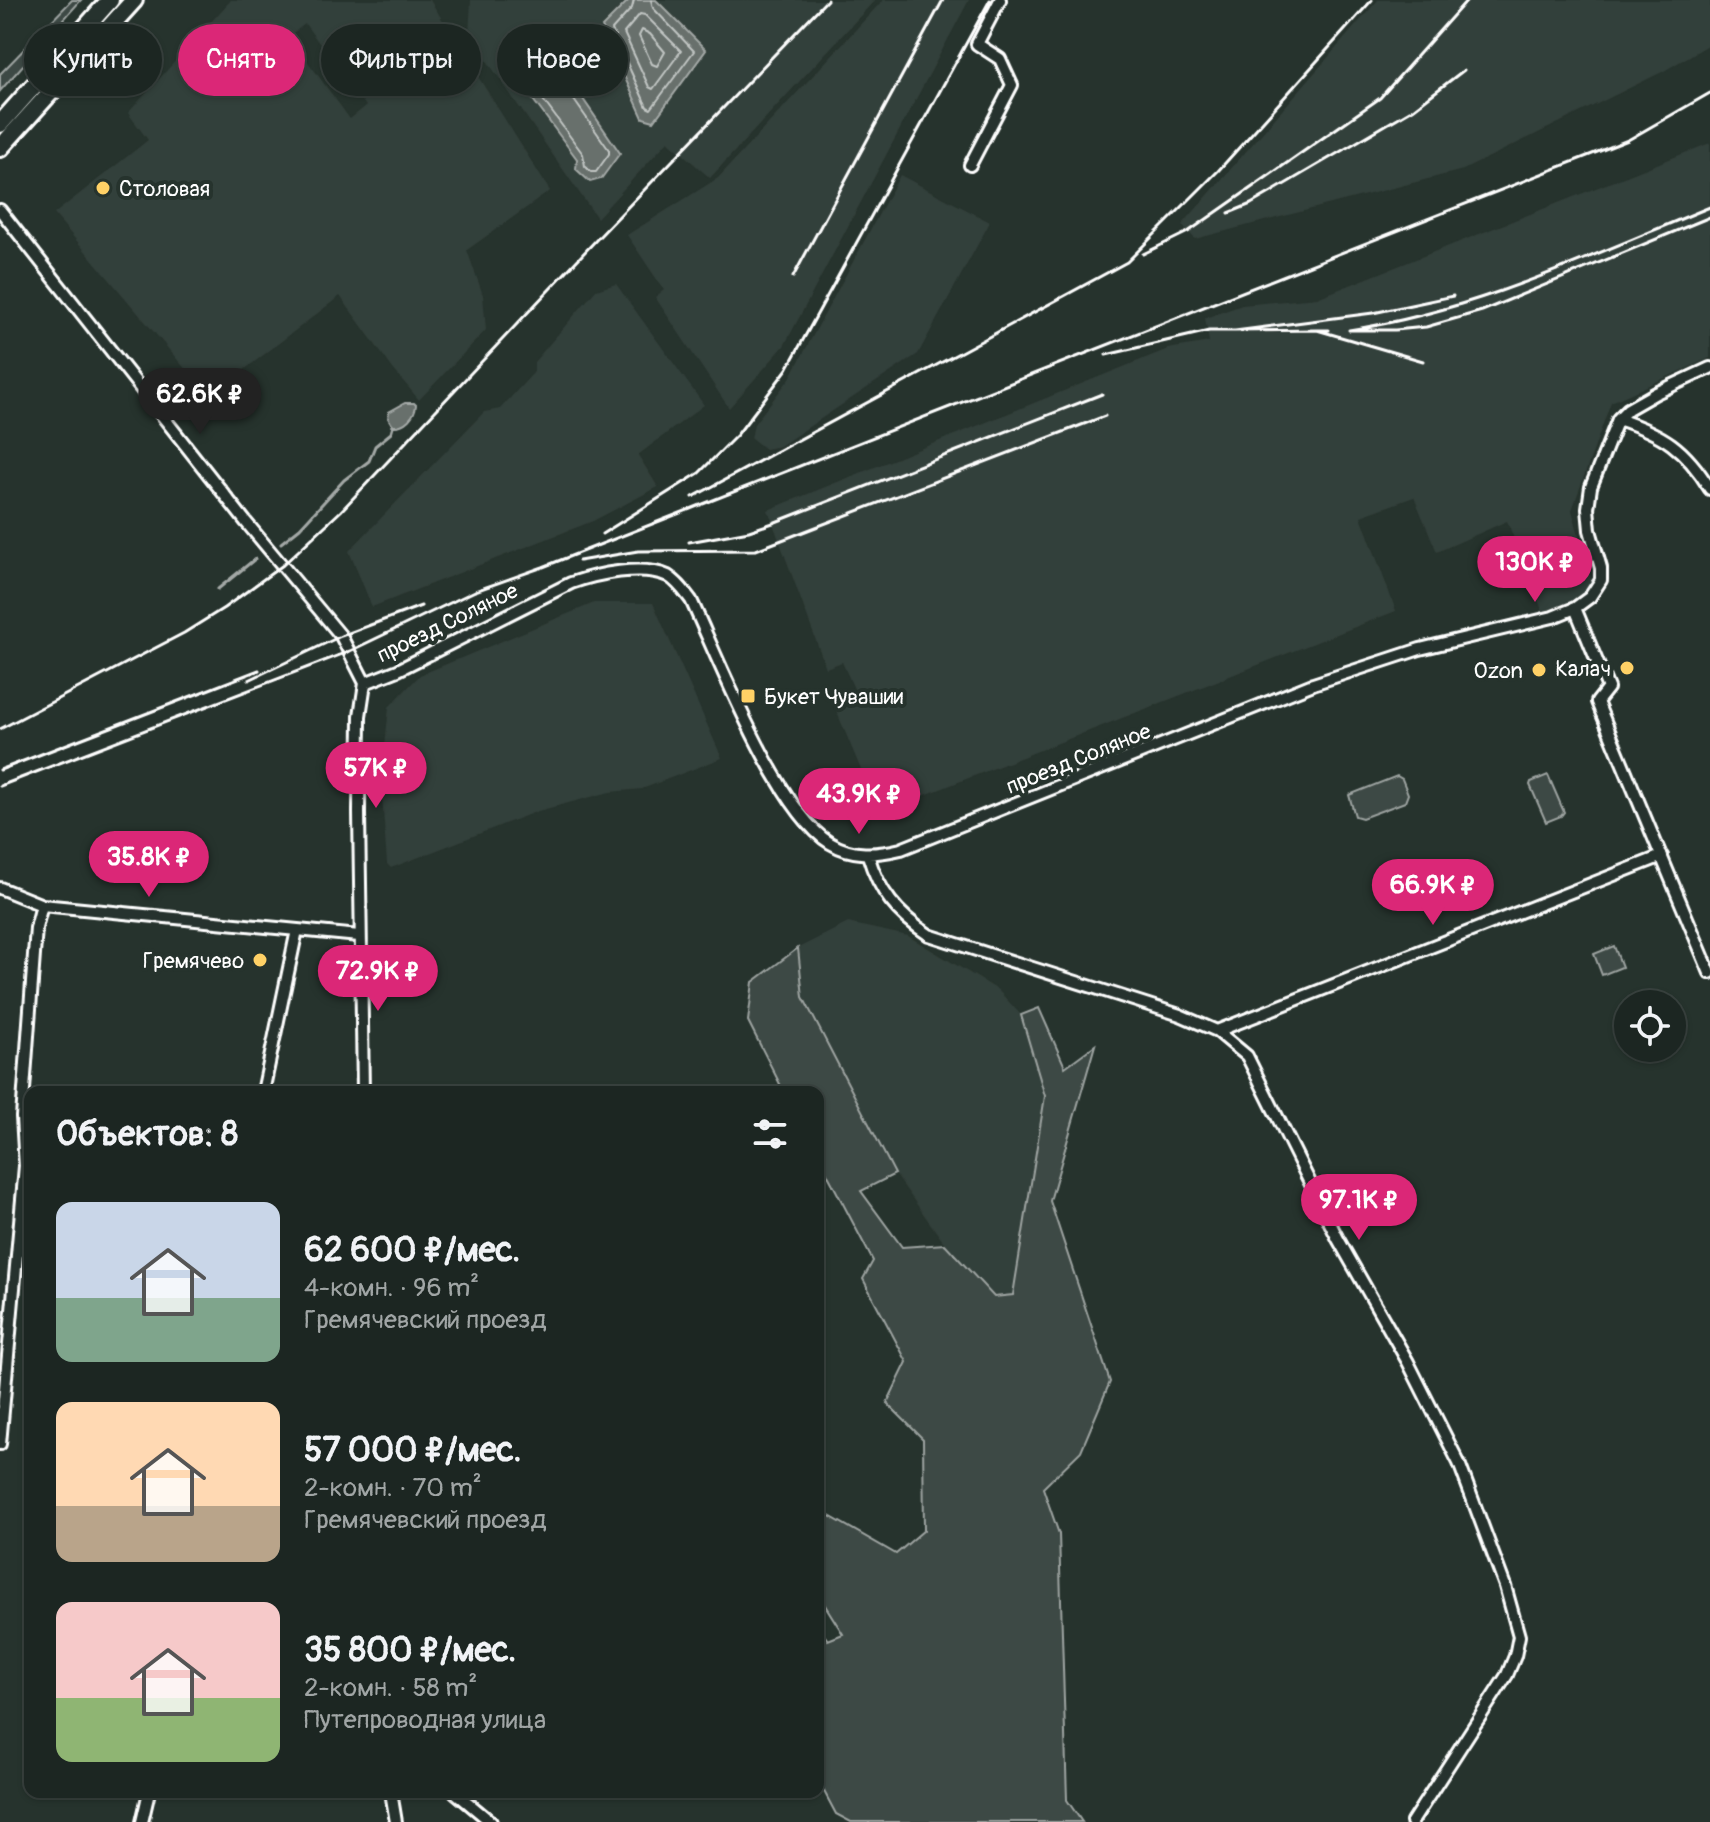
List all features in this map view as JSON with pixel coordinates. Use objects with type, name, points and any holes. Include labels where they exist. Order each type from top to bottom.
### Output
[{"type":"main road","points":[[0,124],[110,0]]},
{"type":"main road","points":[[0,148],[134,0]]},
{"type":"street","points":[[970,165],[1012,85],[1000,59],[977,44],[1000,0]]},
{"type":"street","points":[[0,210],[246,522],[341,636],[365,683],[360,716],[359,936],[363,1086]]},
{"type":"street","points":[[1710,368],[1656,393],[1628,409],[1618,419],[1591,487],[1588,508],[1601,580],[1590,597],[1575,608],[1608,688],[1597,702],[1710,973]]},
{"type":"street","points":[[1618,419],[1648,428],[1673,444],[1696,466],[1710,489]]},
{"type":"street","name":"проезд Соляное","points":[[365,683],[398,670],[571,583],[597,575],[629,572],[657,573],[669,577],[691,600],[763,752],[797,810],[809,826],[833,845],[868,855],[901,849],[936,837],[1313,684],[1420,649],[1553,617],[1575,608]]},
{"type":"street","points":[[868,855],[875,876],[895,908],[929,935],[1180,1015],[1217,1031],[1240,1048],[1255,1067],[1338,1239],[1428,1400],[1459,1463],[1516,1618],[1519,1636],[1507,1675],[1412,1822]]},
{"type":"street","points":[[1217,1031],[1662,856]]},
{"type":"street","points":[[0,888],[42,905],[359,936]]},
{"type":"street","points":[[24,1086],[36,928],[42,905]]},
{"type":"street","points":[[264,1086],[297,930]]},
{"type":"street","points":[[24,1088],[24,1150]]},
{"type":"street","points":[[0,1444],[24,1177]]},
{"type":"street","points":[[142,1822],[148,1798]]},
{"type":"street","points":[[392,1798],[396,1822]]},
{"type":"street","points":[[462,1798],[491,1822]]},
{"type":"shaded area","points":[[72,0],[81,0],[60,24],[49,24]]},
{"type":"shaded area","points":[[231,0],[430,0],[445,24],[321,24],[321,46],[305,24],[209,24]]},
{"type":"shaded area","points":[[471,0],[875,0],[710,178],[668,141],[597,218],[512,96],[628,96],[628,24],[497,24],[497,75],[481,52],[481,24],[470,24]]},
{"type":"shaded area","points":[[883,0],[969,0],[784,346],[729,408],[655,297],[664,290],[627,235],[718,178]]},
{"type":"shaded area","points":[[1378,0],[1710,0],[1710,44],[1664,71],[1463,170],[1195,239],[1182,225]]},
{"type":"shaded area","points":[[24,49],[24,64],[0,91],[0,74]]},
{"type":"shaded area","points":[[178,58],[178,96],[305,96],[305,58],[321,80],[321,96],[333,96],[350,119],[366,106],[359,96],[481,96],[481,81],[550,191],[467,250],[483,295],[486,330],[419,400],[340,296],[209,397],[54,214],[148,140],[128,113],[143,96],[162,96],[162,76]]},
{"type":"shaded area","points":[[1710,143],[1710,358],[1611,402],[1572,510],[1593,586],[1575,602],[1544,615],[1507,521],[1437,552],[1414,497],[1361,516],[1396,611],[879,813],[836,710],[859,700],[842,662],[826,668],[768,510],[1168,349],[1209,342],[1205,318],[1242,305],[1317,298]]},
{"type":"shaded area","points":[[900,175],[990,222],[918,354],[780,446],[765,449],[751,438],[754,424],[790,378]]},
{"type":"shaded area","points":[[616,284],[704,405],[638,455],[658,487],[593,521],[372,607],[349,551],[484,412],[500,409],[534,372],[534,362],[596,290]]},
{"type":"shaded area","points":[[594,603],[653,603],[722,758],[642,789],[610,792],[538,811],[391,868],[387,864],[381,783],[389,707],[420,675]]},
{"type":"shaded area","points":[[1548,775],[1564,812],[1546,822],[1530,785]]},
{"type":"shaded area","points":[[1397,776],[1402,779],[1408,794],[1405,802],[1362,818],[1355,816],[1349,795]]},
{"type":"shaded area","points":[[848,923],[908,936],[998,990],[1021,1015],[1045,1096],[1013,1296],[994,1298],[945,1244],[895,1174],[803,997],[798,948]]},
{"type":"shaded area","points":[[1614,946],[1622,967],[1602,975],[1594,954]]},
{"type":"shaded area","points":[[798,948],[803,997],[895,1174],[861,1191],[902,1247],[945,1244],[994,1297],[1013,1295],[1045,1096],[1021,1015],[1039,1008],[1065,1067],[1095,1045],[1050,1201],[1110,1382],[1081,1451],[1043,1488],[1059,1534],[1067,1800],[1082,1822],[851,1822],[836,1814],[824,1791],[824,1635],[828,1640],[843,1634],[824,1604],[824,1512],[896,1554],[924,1530],[923,1439],[887,1403],[907,1362],[863,1279],[873,1261],[824,1167],[824,1086],[781,1086],[748,1021],[753,982]]},
{"type":"water","points":[[629,0],[656,0],[706,50],[654,121],[643,118],[628,85],[628,24],[605,24]]},
{"type":"water","points":[[530,96],[581,96],[620,153],[601,179],[590,182],[576,169],[577,159]]},
{"type":"water","points":[[405,403],[416,405],[414,413],[405,423],[393,426],[388,418],[389,412]]},
{"type":"waterway","points":[[281,543],[300,528],[344,480],[369,461],[375,446],[391,433],[393,426]]},
{"type":"waterway","points":[[218,589],[255,559]]},
{"type":"railway","points":[[0,729],[184,633],[283,565],[341,511],[827,0]]},
{"type":"railway","points":[[793,277],[943,0]]},
{"type":"railway","points":[[602,534],[699,473],[737,435],[787,369],[990,0]]},
{"type":"railway","points":[[693,497],[1127,262],[1218,171],[1372,0]]},
{"type":"railway","points":[[1143,254],[1188,232],[1380,98],[1467,0]]},
{"type":"railway","points":[[1229,213],[1251,204],[1413,109],[1464,70]]},
{"type":"railway","points":[[0,786],[350,651],[475,591],[543,567],[1628,140],[1710,93]]},
{"type":"railway","points":[[1710,207],[1488,295],[1442,310],[1349,330],[1426,327],[1482,311],[1710,217]]},
{"type":"railway","points":[[1317,330],[1235,331],[1373,313],[1453,296]]},
{"type":"railway","points":[[1329,330],[1317,330],[1423,361]]},
{"type":"railway","points":[[1106,355],[1209,331],[1235,331]]},
{"type":"railway","points":[[689,542],[749,531],[773,523],[1102,394]]},
{"type":"railway","points":[[579,561],[638,551],[756,550],[1105,416]]},
{"type":"railway","points":[[249,680],[341,636],[421,606]]},
{"type":"railway","points":[[0,770],[259,670]]},
{"type":"place","name":"Столовая","points":[[103,188]]},
{"type":"place","name":"Калач","points":[[1627,668]]},
{"type":"place","name":"Ozon","points":[[1539,670]]},
{"type":"place","name":"Букет Чувашии","points":[[748,696]]},
{"type":"place","name":"Гремячево","points":[[260,960]]}]
